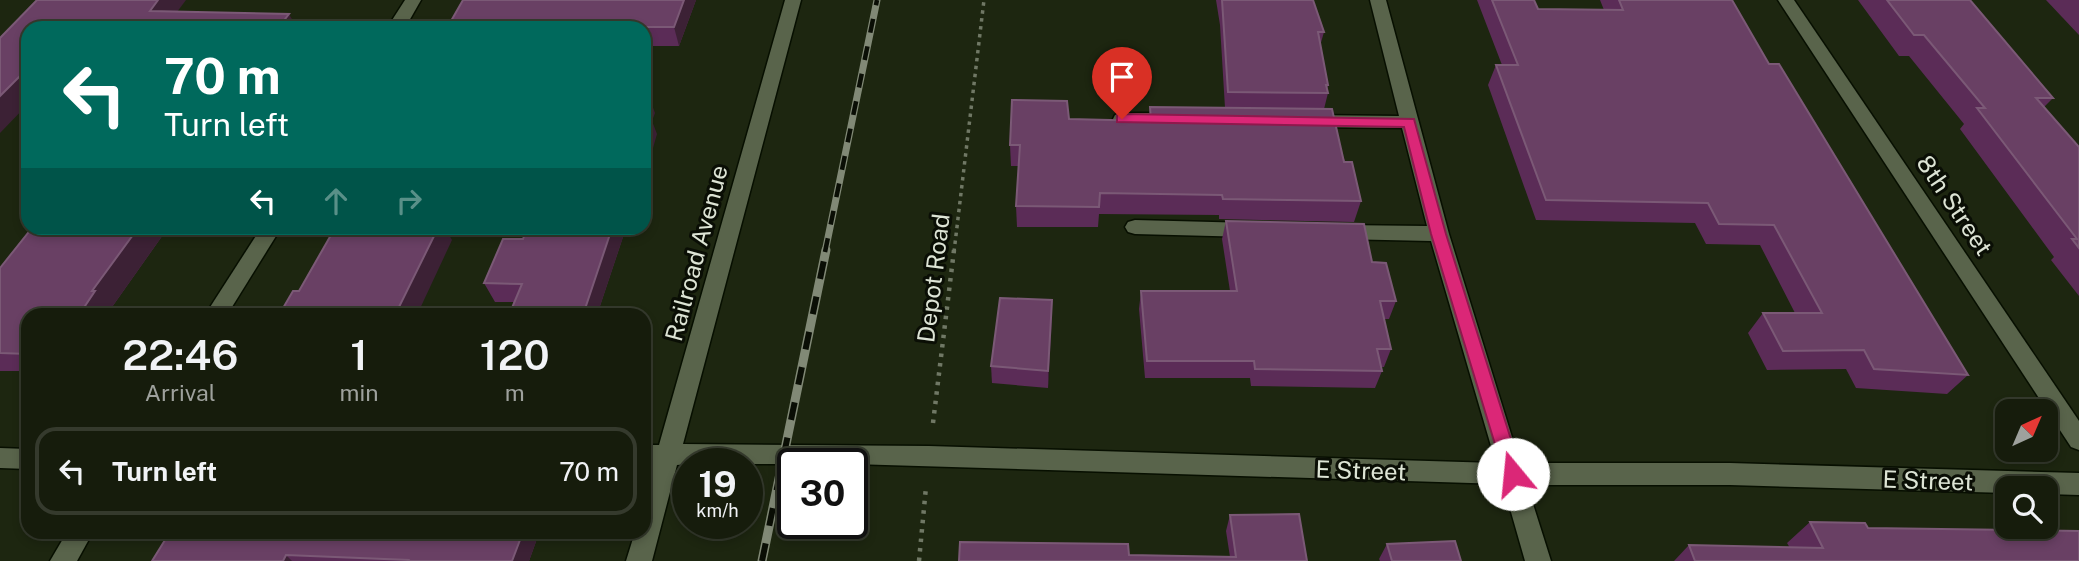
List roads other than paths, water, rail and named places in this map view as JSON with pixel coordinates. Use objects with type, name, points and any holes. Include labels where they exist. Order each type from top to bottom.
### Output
[{"type":"street","points":[[400,21],[413,0]]},
{"type":"street","name":"Railroad Avenue","points":[[651,517],[793,0]]},
{"type":"street","points":[[1378,0],[1439,234],[1538,561]]},
{"type":"street","name":"8th Street","points":[[1786,0],[2079,440]]},
{"type":"street","points":[[1122,119],[1191,120]]},
{"type":"street","points":[[1286,121],[1409,122]]},
{"type":"street","points":[[1135,227],[1273,230]]},
{"type":"street","points":[[1314,231],[1439,234]]},
{"type":"street","points":[[220,308],[267,235]]},
{"type":"street","name":"E Street","points":[[651,455],[784,453],[1513,474],[1730,474],[2079,484]]},
{"type":"street","points":[[0,458],[21,459]]},
{"type":"street","points":[[63,561],[77,539]]},
{"type":"street","name":"Railroad Avenue","points":[[639,561],[645,539]]},
{"type":"railway","points":[[825,252],[877,0]]},
{"type":"railway","points":[[762,561],[826,250]]}]
